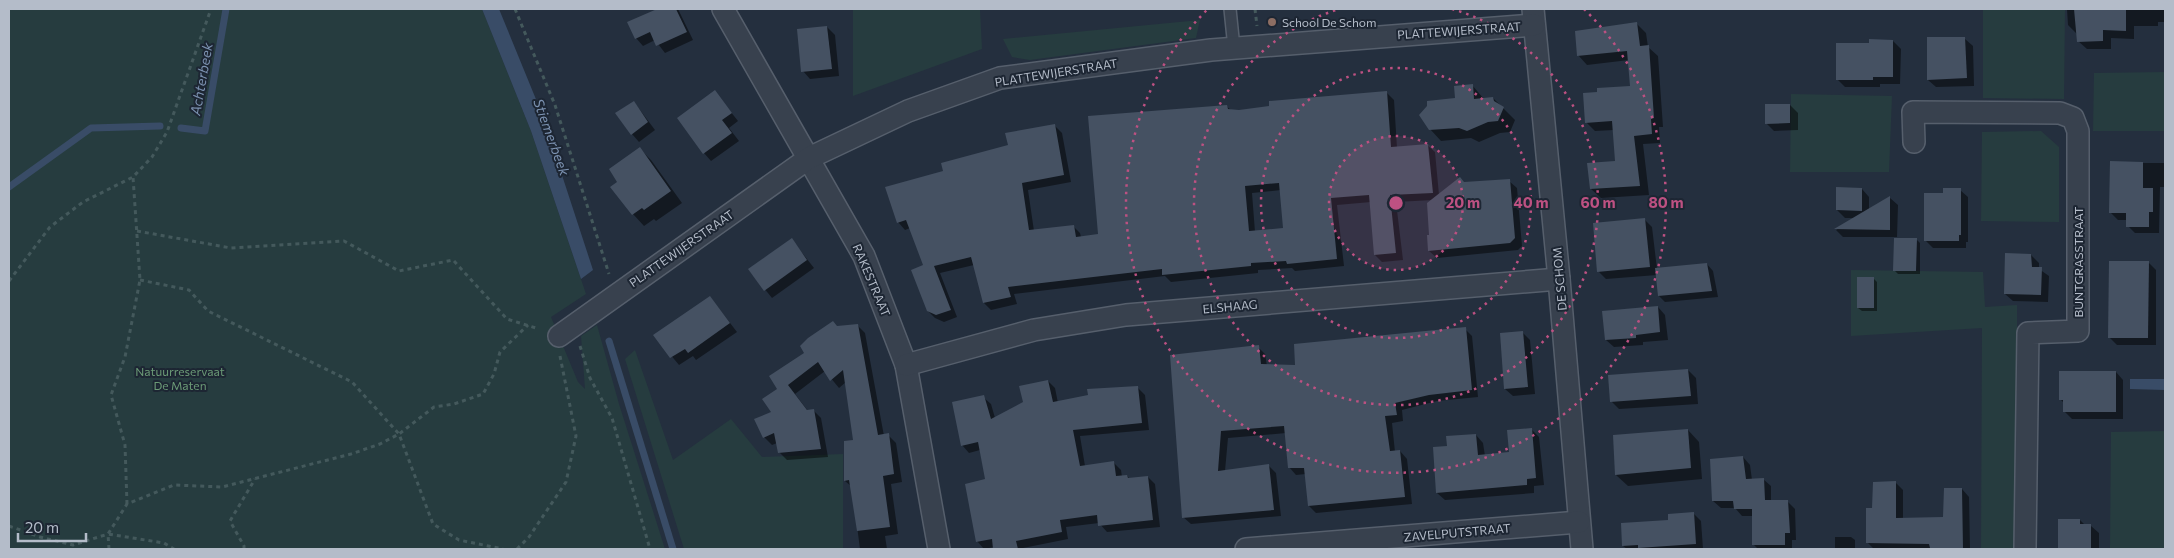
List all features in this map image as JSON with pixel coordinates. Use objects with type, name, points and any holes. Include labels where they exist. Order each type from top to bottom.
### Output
[{"type":"street","name":"RAKESTRAAT","points":[[723,9],[864,256],[906,365],[939,549]]},
{"type":"street","name":"PLATTEWIJERSTRAAT","points":[[568,339],[616,294],[809,158],[908,111],[1000,78],[1234,48],[1533,17]]},
{"type":"street","name":"DE SCHOM","points":[[1533,17],[1559,279],[1582,549]]},
{"type":"street","name":"BUNTGRASSTRAAT","points":[[1914,142],[1913,112],[2060,113],[2072,118],[2078,131],[2078,332],[2028,333],[2025,549]]},
{"type":"street","name":"ELSHAAG","points":[[906,365],[1034,330],[1126,315],[1559,279]]},
{"type":"street","name":"ZAVELPUTSTRAAT","points":[[1246,549],[1580,522]]},
{"type":"lane","points":[[1230,9],[1234,48]]},
{"type":"path","points":[[9,281],[50,226],[83,202],[133,178],[152,157],[167,132],[211,9]]},
{"type":"path","points":[[514,9],[555,105],[616,294]]},
{"type":"path","points":[[1255,9],[1256,18]]},
{"type":"path","points":[[109,549],[108,534],[127,504],[125,445],[111,395],[126,357],[140,280],[133,178]]},
{"type":"path","points":[[137,231],[231,248],[344,241],[399,270],[453,260],[507,319],[568,339],[612,418],[650,549]]},
{"type":"path","points":[[140,280],[189,290],[208,311],[352,382],[399,434],[433,524],[459,540],[503,549]]},
{"type":"path","points":[[127,504],[174,485],[222,487],[351,454],[380,444],[399,434],[434,407],[454,404],[483,394],[494,374],[500,352],[528,325]]},
{"type":"path","points":[[518,549],[529,537],[566,482],[576,436],[558,344],[568,339]]},
{"type":"path","points":[[244,549],[230,521],[255,479]]},
{"type":"path","points":[[9,526],[40,537],[74,545],[108,534],[164,543],[174,549]]},
{"type":"green space","name":"Natuurreservaat De Maten","points":[[9,9],[482,9],[531,131],[586,294],[551,317],[578,382],[585,389],[581,336],[597,325],[619,404],[665,549],[9,549]]},
{"type":"green space","points":[[853,9],[980,9],[982,49],[853,96]]},
{"type":"green space","points":[[1983,9],[2065,9],[2064,99],[1983,98]]},
{"type":"green space","points":[[1200,20],[1196,38],[1030,60],[1012,57],[1003,39]]},
{"type":"green space","points":[[2165,72],[2165,131],[2093,131],[2094,73]]},
{"type":"green space","points":[[1791,94],[1892,96],[1889,172],[1790,172]]},
{"type":"green space","points":[[2041,131],[2059,147],[2059,222],[1981,221],[1982,132]]},
{"type":"green space","points":[[1851,270],[1983,272],[1985,307],[2017,305],[2017,549],[1981,549],[1982,328],[1851,336]]},
{"type":"green space","points":[[635,350],[673,460],[731,419],[762,457],[843,454],[843,549],[684,549],[625,359]]},
{"type":"green space","points":[[2165,431],[2165,549],[2110,549],[2111,432]]},
{"type":"water","points":[[482,9],[499,9],[542,114],[593,270],[581,279],[531,131]]},
{"type":"water","points":[[2130,379],[2165,379],[2165,390],[2130,389]]},
{"type":"building","points":[[657,9],[676,9],[687,32],[656,46],[650,32],[635,39],[627,22]]},
{"type":"building","points":[[2074,9],[2126,9],[2126,31],[2103,30],[2103,41],[2077,42]]},
{"type":"building","points":[[1637,22],[1640,46],[1649,45],[1654,118],[1651,119],[1652,134],[1634,136],[1640,186],[1590,189],[1587,163],[1615,161],[1612,121],[1585,123],[1583,93],[1597,92],[1597,88],[1630,86],[1627,51],[1577,56],[1575,31]]},
{"type":"building","points":[[827,26],[832,69],[801,72],[797,29]]},
{"type":"building","points":[[1927,37],[1965,37],[1967,78],[1927,80]]},
{"type":"building","points":[[1869,39],[1893,40],[1893,77],[1873,77],[1873,80],[1836,80],[1836,43],[1869,43]]},
{"type":"building","points":[[1473,84],[1474,99],[1493,97],[1494,101],[1504,107],[1498,121],[1488,122],[1467,131],[1459,128],[1429,130],[1419,115],[1427,106],[1427,101],[1455,98],[1454,86]]},
{"type":"building","points":[[715,90],[732,113],[722,120],[732,133],[703,154],[677,118]]},
{"type":"building","points":[[1387,91],[1391,147],[1428,144],[1433,193],[1390,195],[1396,253],[1374,255],[1369,195],[1331,198],[1337,259],[1287,264],[1286,261],[1251,263],[1251,266],[1162,275],[1162,269],[1008,287],[1011,297],[983,303],[971,257],[934,266],[951,310],[936,315],[927,311],[911,270],[923,265],[906,220],[897,223],[885,187],[943,171],[941,163],[1008,145],[1005,133],[1055,124],[1064,175],[1022,183],[1029,230],[1074,225],[1076,237],[1098,234],[1088,116],[1227,105],[1228,109],[1239,110],[1269,106],[1269,101]],"holes":[[[1279,183],[1283,228],[1249,231],[1245,186]]]},
{"type":"building","points":[[634,101],[648,122],[631,135],[615,113]]},
{"type":"building","points":[[1765,104],[1790,104],[1790,123],[1765,124]]},
{"type":"building","points":[[640,147],[671,191],[644,210],[642,208],[632,215],[610,187],[617,182],[609,169]]},
{"type":"building","points":[[2110,161],[2143,162],[2143,188],[2153,188],[2153,212],[2149,212],[2149,227],[2126,227],[2126,213],[2109,213]]},
{"type":"building","points":[[1460,177],[1464,182],[1510,179],[1515,238],[1510,243],[1428,251],[1427,203]]},
{"type":"building","points":[[1836,187],[1862,188],[1862,211],[1836,210]]},
{"type":"building","points":[[1943,188],[1961,188],[1961,235],[1959,235],[1959,241],[1924,241],[1924,193],[1943,193]]},
{"type":"building","points":[[1890,196],[1890,230],[1834,229]]},
{"type":"building","points":[[1645,218],[1650,267],[1597,272],[1593,223]]},
{"type":"building","points":[[792,238],[807,260],[764,291],[748,269]]},
{"type":"building","points":[[1894,238],[1917,238],[1916,271],[1893,271]]},
{"type":"building","points":[[2005,253],[2031,254],[2032,267],[2042,267],[2041,295],[2004,294]]},
{"type":"building","points":[[2109,261],[2149,261],[2148,338],[2108,338]]},
{"type":"building","points":[[1707,263],[1712,291],[1658,296],[1655,268]]},
{"type":"building","points":[[1857,277],[1874,277],[1874,308],[1857,308]]},
{"type":"building","points":[[710,296],[730,323],[688,353],[685,349],[670,358],[653,335]]},
{"type":"building","points":[[1658,306],[1660,332],[1636,335],[1636,338],[1605,340],[1602,311]]},
{"type":"building","points":[[833,321],[837,326],[858,324],[878,435],[889,433],[894,474],[883,476],[890,527],[857,531],[849,480],[844,481],[844,441],[853,440],[843,370],[830,381],[818,362],[788,385],[807,410],[814,409],[821,449],[778,453],[774,433],[763,438],[754,419],[771,412],[762,399],[777,389],[769,376],[804,353],[800,346],[808,338]]},
{"type":"building","points":[[1466,327],[1472,390],[1429,395],[1395,403],[1397,415],[1385,416],[1390,451],[1400,450],[1405,497],[1308,506],[1304,468],[1288,468],[1284,426],[1221,431],[1218,471],[1269,464],[1274,510],[1182,518],[1170,355],[1259,345],[1261,364],[1295,365],[1294,344]]},
{"type":"building","points":[[1523,331],[1528,387],[1504,389],[1500,333]]},
{"type":"building","points":[[1688,369],[1691,396],[1610,402],[1608,375]]},
{"type":"building","points":[[2059,371],[2116,371],[2116,412],[2063,412],[2063,400],[2059,400]]},
{"type":"building","points":[[1048,380],[1053,402],[1088,395],[1087,389],[1138,386],[1142,423],[1073,430],[1080,466],[1114,461],[1116,476],[1127,475],[1128,478],[1148,476],[1153,520],[1098,526],[1097,515],[1060,520],[1062,532],[1016,541],[1018,549],[993,549],[992,539],[976,542],[965,484],[985,479],[978,442],[961,446],[952,402],[984,395],[991,419],[1023,402],[1019,386]]},
{"type":"building","points":[[1532,428],[1536,478],[1527,479],[1527,485],[1436,493],[1433,447],[1447,446],[1446,436],[1476,434],[1478,455],[1509,452],[1507,430]]},
{"type":"building","points":[[1688,429],[1691,468],[1615,475],[1613,435]]},
{"type":"building","points":[[1743,456],[1746,479],[1764,478],[1765,500],[1788,500],[1790,533],[1785,533],[1785,545],[1752,545],[1752,509],[1734,509],[1733,501],[1712,501],[1710,459]]},
{"type":"building","points":[[1896,481],[1896,518],[1943,517],[1944,488],[1962,488],[1963,548],[1930,548],[1929,544],[1866,543],[1866,508],[1872,508],[1873,482]]},
{"type":"building","points":[[1694,512],[1696,544],[1638,548],[1638,545],[1622,546],[1621,523],[1668,520],[1668,514]]},
{"type":"building","points":[[2058,519],[2080,519],[2080,524],[2091,524],[2091,549],[2058,549]]},
{"type":"waterway","name":"Achterbeek","points":[[181,128],[205,131],[226,9]]},
{"type":"waterway","points":[[9,187],[91,128],[160,126]]},
{"type":"waterway","name":"Stiemerbeek","points":[[609,341],[673,549]]},
{"type":"place","name":"School De Schom","points":[[1272,22]]}]
